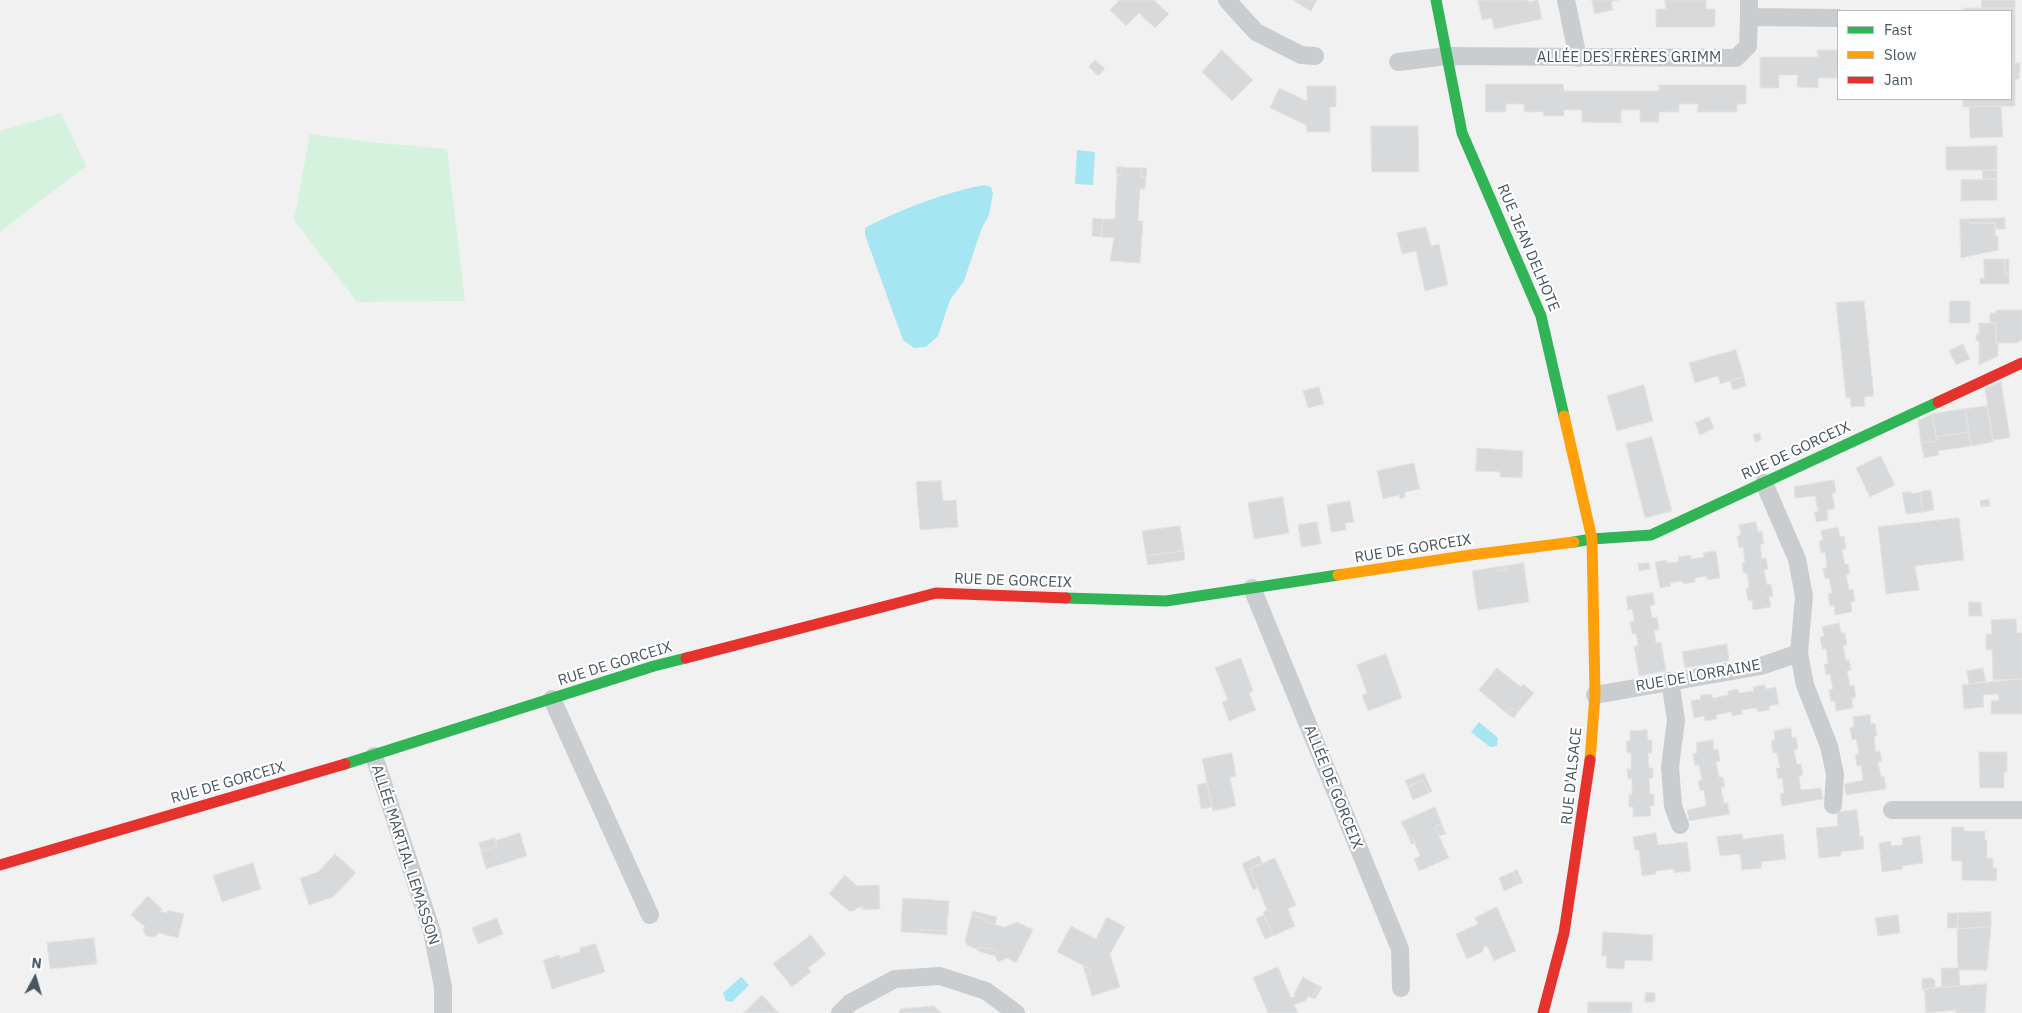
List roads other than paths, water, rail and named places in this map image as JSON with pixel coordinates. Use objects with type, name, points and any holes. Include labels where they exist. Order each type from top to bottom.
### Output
[{"type":"street","points":[[1228,0],[1256,32],[1301,54],[1315,56]]},
{"type":"street","name":"RUE JEAN DELHOTE","points":[[1436,0],[1462,133],[1541,316],[1592,539]]},
{"type":"street","points":[[1566,0],[1578,58]]},
{"type":"street","name":"ALLÉE DES FRÈRES GRIMM","points":[[1398,62],[1447,56],[1736,58],[1748,46],[1749,8],[1837,18]]},
{"type":"street","name":"RUE DE GORCEIX","points":[[0,866],[374,756],[654,666],[936,593],[1166,601],[1592,539],[1651,535],[2022,363]]},
{"type":"street","points":[[1764,483],[1797,559],[1804,596],[1799,653],[1804,685],[1829,746],[1835,774],[1833,805]]},
{"type":"street","name":"RUE D'ALSACE","points":[[1543,1013],[1564,933],[1590,767],[1595,695],[1592,539]]},
{"type":"street","name":"ALLÉE DE GORCEIX","points":[[1252,588],[1400,950],[1401,988]]},
{"type":"street","name":"RUE DE LORRAINE","points":[[1595,695],[1761,666],[1799,653]]},
{"type":"street","points":[[1670,681],[1676,720],[1670,767],[1673,806],[1680,825]]},
{"type":"street","points":[[552,698],[650,915]]},
{"type":"street","name":"ALLÉE MARTIAL LEMASSON","points":[[374,756],[432,932],[443,987],[443,1013]]},
{"type":"street","points":[[1892,810],[2022,810]]},
{"type":"street","points":[[840,1013],[850,1003],[895,978],[940,976],[986,991],[1016,1013]]},
{"type":"water","points":[[1077,150],[1095,152],[1093,185],[1075,184]]},
{"type":"water","points":[[985,185],[991,187],[993,193],[989,215],[981,230],[964,281],[950,300],[938,336],[926,347],[914,348],[903,340],[865,235],[865,228],[924,202]]},
{"type":"water","points":[[1479,722],[1498,738],[1497,746],[1490,747],[1471,732]]},
{"type":"water","points":[[741,977],[749,985],[732,1002],[726,1001],[723,993]]}]
